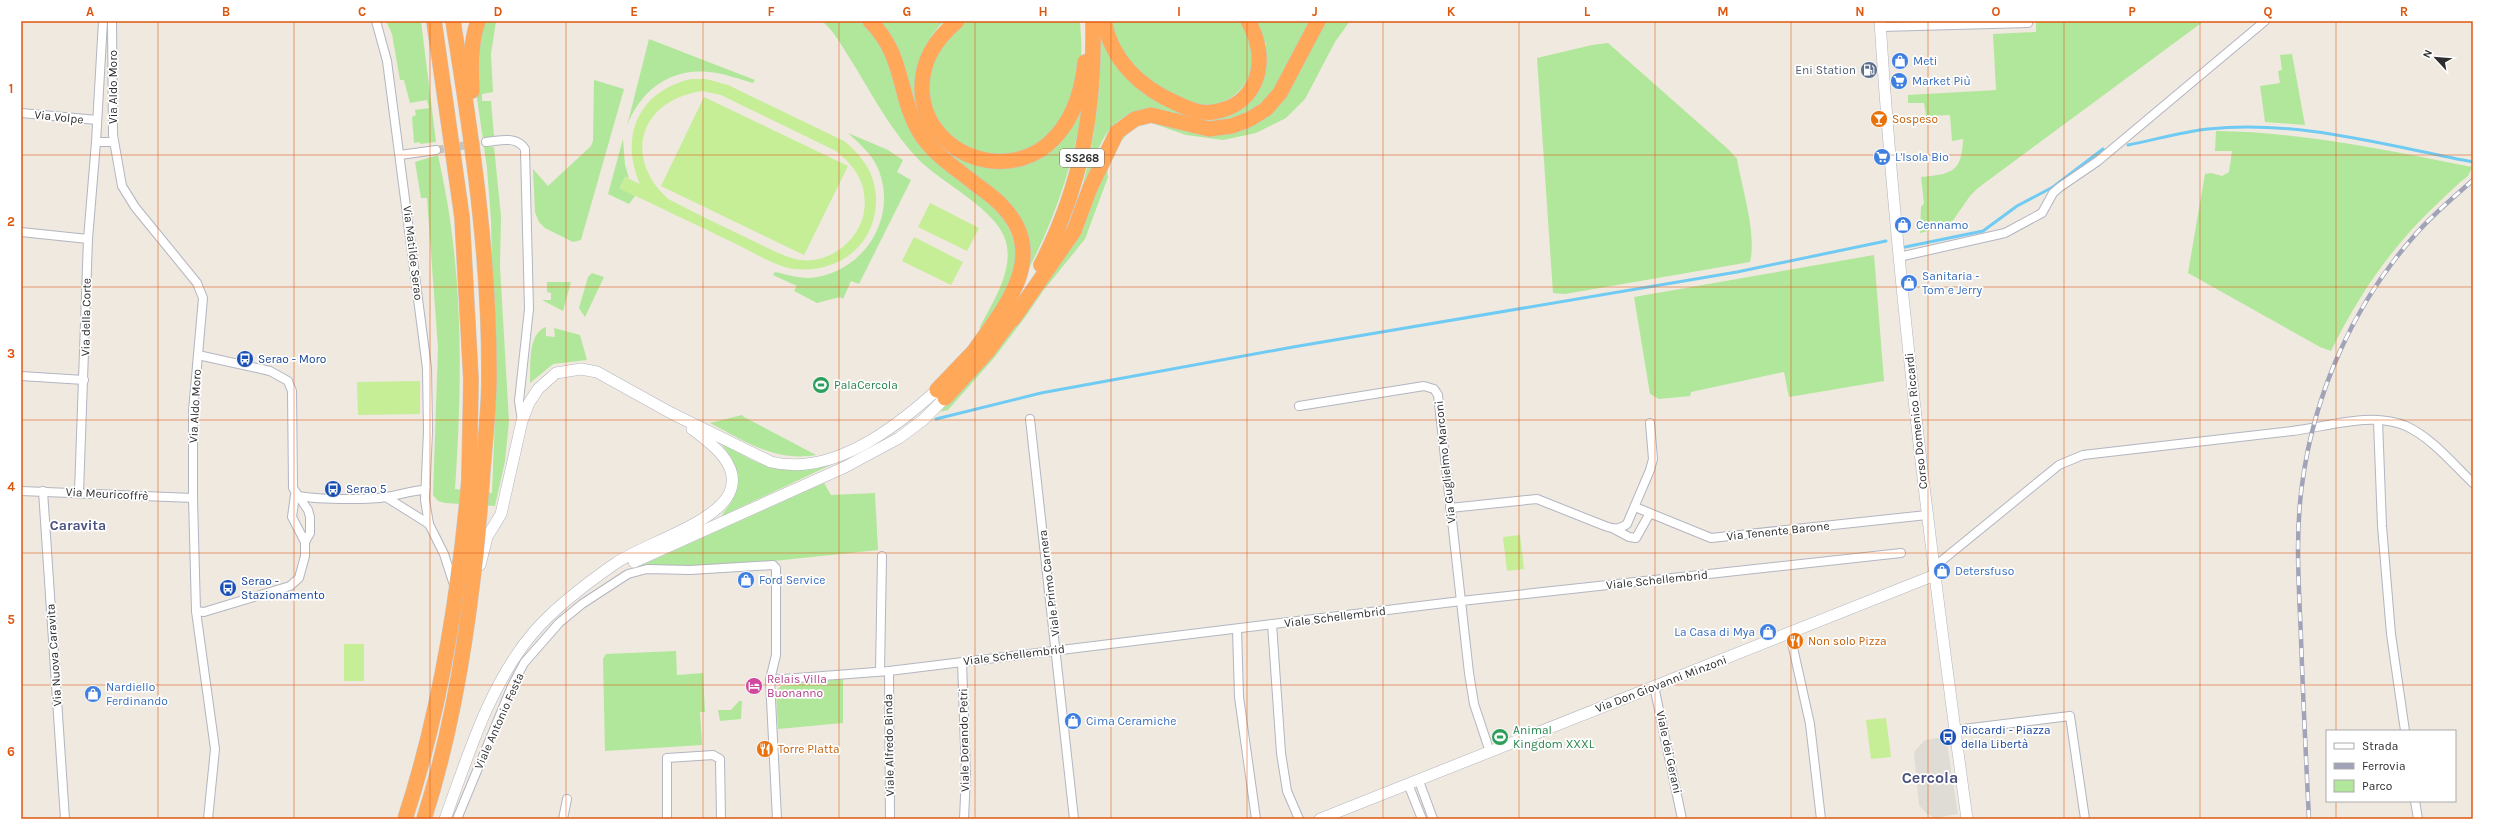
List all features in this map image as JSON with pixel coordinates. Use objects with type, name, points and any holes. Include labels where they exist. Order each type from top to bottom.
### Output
[{"type":"highway","points":[[426,21],[462,217]]},
{"type":"highway","points":[[424,819],[434,790],[462,655],[477,557],[476,481],[462,217],[434,21]]},
{"type":"highway","points":[[405,819],[416,785],[448,650],[463,547],[476,481],[489,379],[483,242],[471,136],[453,21]]},
{"type":"highway","points":[[471,136],[471,61],[473,35],[478,21]]},
{"type":"highway","points":[[870,21],[889,45],[899,66],[910,112],[920,133],[935,152],[1005,208],[1015,223],[1020,236],[1023,258],[1018,283],[1010,298],[975,350]]},
{"type":"highway","points":[[957,21],[944,32],[930,51],[922,83],[925,110],[932,126],[946,142],[969,156],[980,160],[1000,162],[1020,159],[1046,145],[1068,121],[1079,95],[1084,78],[1087,21]]},
{"type":"highway","name":"SS268","points":[[941,394],[1013,319],[1067,207],[1084,148],[1093,89],[1093,21]]},
{"type":"highway","points":[[1104,21],[1114,49],[1128,69],[1143,85],[1194,111],[1212,113],[1229,108],[1244,98],[1254,84],[1260,67],[1260,49],[1257,35],[1248,21]]},
{"type":"highway","points":[[1013,319],[1074,231],[1090,188],[1117,132],[1135,119],[1151,115],[1209,129],[1232,126],[1250,119],[1266,109],[1280,93],[1318,21]]},
{"type":"highway","name":"SS268","points":[[941,394],[975,350],[1030,286]]},
{"type":"street","name":"Via della Corte","points":[[79,492],[88,239],[96,142],[103,21]]},
{"type":"street","name":"Via Aldo Moro","points":[[112,21],[113,142],[118,176],[127,196],[202,289],[203,306],[193,411],[193,498],[196,611],[214,749],[208,819]]},
{"type":"street","name":"Via Matilde Serao","points":[[376,21],[387,61],[427,368],[428,431],[426,512],[429,524]]},
{"type":"street","points":[[1899,257],[2005,233],[2042,213],[2053,193],[2098,160],[2265,21]]},
{"type":"street","points":[[1880,24],[2028,23]]},
{"type":"street","name":"Corso Domenico Riccardi","points":[[1880,24],[1899,257],[1927,515],[1967,819]]},
{"type":"street","name":"Via Volpe","points":[[21,113],[97,120]]},
{"type":"street","points":[[486,142],[511,140],[519,142],[525,149],[529,309],[519,401],[522,421]]},
{"type":"street","points":[[96,142],[113,142]]},
{"type":"street","points":[[400,155],[436,150]]},
{"type":"street","points":[[21,232],[88,239]]},
{"type":"street","points":[[198,354],[270,371],[288,381],[292,392],[293,488],[295,495],[292,517],[305,542]]},
{"type":"street","points":[[418,819],[428,788],[459,653],[465,617],[487,537],[501,514],[522,421],[533,395],[546,380],[562,372],[581,369],[608,378],[671,413],[771,462],[789,466],[812,464],[832,458],[875,438],[941,394]]},
{"type":"street","points":[[21,376],[84,380]]},
{"type":"street","name":"Via Guglielmo Marconi","points":[[1299,406],[1424,386],[1434,389],[1438,395],[1471,690],[1490,752]]},
{"type":"street","points":[[595,579],[845,467],[899,438],[923,420],[941,394]]},
{"type":"street","points":[[445,819],[484,718],[514,658],[532,634],[550,615],[617,562],[714,510],[729,494],[731,480],[730,468],[721,452],[671,413]]},
{"type":"street","name":"Viale Primo Carnera","points":[[1030,419],[1074,819]]},
{"type":"street","points":[[2378,421],[2382,526],[2391,634],[2405,730]]},
{"type":"street","points":[[1935,571],[2059,465],[2083,455],[2304,430],[2350,422],[2393,422],[2414,431],[2439,450],[2473,483]]},
{"type":"street","points":[[1614,529],[1622,528],[1627,524],[1653,459],[1650,423]]},
{"type":"street","points":[[295,495],[313,498],[386,497],[404,492],[423,490],[426,487]]},
{"type":"street","name":"Via Meuricoffrè","points":[[21,491],[43,490],[193,498]]},
{"type":"street","name":"Via Nuova Caravita","points":[[43,490],[65,819]]},
{"type":"street","points":[[196,611],[204,612],[295,583],[303,572],[305,542],[310,533],[310,517],[308,510],[295,495]]},
{"type":"street","points":[[386,497],[429,524],[444,554],[465,617]]},
{"type":"street","points":[[1450,508],[1537,498],[1614,529],[1629,537],[1636,538],[1650,513]]},
{"type":"street","name":"Via Tenente Barone","points":[[1635,507],[1711,538],[1927,515]]},
{"type":"street","name":"Viale Schellembrid","points":[[770,680],[889,671],[1461,601],[1901,553]]},
{"type":"street","points":[[880,671],[882,556]]},
{"type":"street","name":"Viale Antonio Festa","points":[[457,819],[512,686],[524,664],[559,623],[582,604],[628,574],[647,569],[690,570],[773,565],[776,568],[776,655],[770,680]]},
{"type":"street","name":"Via Don Giovanni Minzoni","points":[[1320,819],[1654,686],[1790,634],[1935,571]]},
{"type":"street","points":[[1272,624],[1281,753],[1287,791],[1299,819]]},
{"type":"street","points":[[1237,629],[1239,697],[1256,819]]},
{"type":"street","points":[[1790,634],[1810,724],[1822,819]]},
{"type":"street","name":"Viale Dorando Petri","points":[[962,662],[966,775],[964,819]]},
{"type":"street","name":"Viale Alfredo Binda","points":[[889,671],[890,819]]},
{"type":"street","points":[[770,680],[778,819]]},
{"type":"street","name":"Viale dei Gerani","points":[[1654,686],[1666,736],[1682,819]]},
{"type":"street","points":[[1955,730],[2070,716],[2084,819]]},
{"type":"street","points":[[666,819],[667,758],[713,755],[720,760],[721,819]]},
{"type":"street","points":[[1414,782],[1422,819]]},
{"type":"street","points":[[1414,782],[1433,819]]},
{"type":"street","points":[[563,819],[567,800]]},
{"type":"street","points":[[2415,802],[2418,819]]},
{"type":"green space","points":[[386,21],[421,21],[436,142],[420,144],[420,142],[414,143],[412,117],[416,115],[415,110],[429,108],[427,100],[410,103],[404,80],[400,80],[392,34]]},
{"type":"green space","points":[[480,21],[496,21],[491,54],[493,92],[482,94],[482,101],[491,101],[494,136],[485,138],[486,147],[494,147],[501,216],[500,267],[509,422],[505,461],[495,506],[445,503],[438,501],[433,495],[438,348],[427,198],[421,198],[415,162],[438,155],[447,200],[455,259],[458,292],[460,391],[455,489],[492,493],[495,416],[491,220],[487,168],[475,84]]},
{"type":"green space","points":[[822,21],[860,21],[875,37],[886,55],[904,111],[1001,214],[1013,240],[1016,251],[1016,262],[1010,283],[1004,295],[986,322],[979,329],[1000,287],[1007,264],[1008,253],[1006,242],[1001,230],[981,208],[929,169],[909,149],[884,114],[840,42]]},
{"type":"green space","points":[[879,21],[944,21],[929,40],[925,50],[920,71],[918,105],[967,161],[1059,144],[1073,126],[1083,105],[1069,169],[1062,190],[1047,230],[1028,270],[1027,236],[931,141],[916,114],[908,76],[901,54]]},
{"type":"green space","points":[[965,21],[1080,21],[1081,60],[1071,101],[1058,125],[1039,143],[1027,149],[1001,156],[980,153],[964,146],[950,136],[940,123],[932,108],[929,92],[929,75],[935,58],[944,42],[959,25]]},
{"type":"green space","points":[[1109,21],[1241,21],[1250,37],[1252,65],[1250,74],[1239,91],[1222,102],[1212,105],[1201,105],[1187,101],[1160,88],[1140,73],[1118,42]]},
{"type":"green space","points":[[1256,21],[1312,21],[1288,69],[1277,87],[1264,101],[1244,113],[1222,120],[1199,120],[1156,110],[1141,111],[1126,116],[1118,121],[1105,135],[1080,195],[1090,154],[1096,116],[1100,77],[1101,36],[1133,83],[1221,113],[1266,62],[1266,44]]},
{"type":"green space","points":[[1324,21],[1350,21],[1335,42],[1305,99],[1286,118],[1256,133],[1223,140],[1186,135],[1149,122],[1255,123]]},
{"type":"green space","points":[[2036,21],[2204,21],[1978,188],[1970,196],[1949,226],[1920,233],[1921,207],[1924,203],[1921,177],[1940,175],[1953,170],[1960,159],[1963,139],[1952,141],[1950,115],[1926,116],[1924,103],[1908,103],[1908,95],[1996,90],[1993,34],[2036,32]]},
{"type":"green space","points":[[649,39],[755,80],[753,83],[708,72],[681,74],[669,78],[648,92],[633,113],[627,126]]},
{"type":"green space","points":[[1608,43],[1729,150],[1737,159],[1752,238],[1750,262],[1565,294],[1553,293],[1537,58],[1592,45]]},
{"type":"green space","points":[[2292,54],[2305,125],[2265,122],[2260,86],[2280,83],[2278,71],[2282,70],[2280,55]]},
{"type":"green space","points":[[691,79],[706,79],[728,85],[844,141],[852,148],[870,172],[876,191],[875,212],[871,226],[865,238],[857,248],[847,257],[835,263],[823,267],[795,269],[779,265],[620,189],[625,177],[640,184],[634,166],[632,149],[633,133],[638,118],[646,105],[658,94],[673,85]],"holes":[[[702,91],[721,95],[836,151],[855,170],[864,193],[864,212],[861,223],[856,232],[841,248],[822,258],[811,260],[793,259],[668,199],[654,183],[645,166],[642,149],[644,133],[652,118],[664,106],[681,97]]]},
{"type":"green space","points":[[594,80],[624,89],[581,240],[573,242],[545,228],[539,222],[535,212],[533,169],[548,186],[591,146],[593,141]]},
{"type":"green space","points":[[704,97],[848,166],[804,255],[661,186]]},
{"type":"green space","points":[[1137,126],[1116,148],[1112,156],[1109,163],[1108,177],[1085,239],[1043,291],[994,358],[948,410],[940,412],[1021,319],[1111,144]]},
{"type":"green space","points":[[2216,131],[2248,132],[2313,138],[2377,148],[2472,167],[2468,176],[2421,219],[2391,254],[2365,290],[2331,351],[2320,347],[2188,273],[2205,174],[2211,173],[2222,176],[2229,172],[2232,151],[2215,151]]},
{"type":"green space","points":[[848,133],[888,150],[903,160],[897,172],[911,180],[859,284],[851,281],[843,299],[840,297],[817,303],[794,291],[797,286],[773,275],[775,272],[795,277],[808,278],[827,275],[844,267],[859,256],[870,242],[879,226],[883,208],[884,190],[879,171],[866,150]]},
{"type":"green space","points":[[623,139],[625,165],[629,178],[625,177],[620,188],[635,196],[629,204],[608,194]]},
{"type":"green space","points":[[930,203],[979,228],[967,251],[918,227]]},
{"type":"green space","points":[[914,237],[963,262],[951,285],[902,261]]},
{"type":"green space","points":[[1874,255],[1884,381],[1789,397],[1784,372],[1691,392],[1690,396],[1659,399],[1650,394],[1634,297]]},
{"type":"green space","points":[[592,273],[604,277],[585,317],[579,308],[588,277]]},
{"type":"green space","points":[[547,282],[571,282],[563,311],[542,300],[551,300],[551,293],[547,292]]},
{"type":"green space","points":[[546,327],[546,336],[555,337],[554,328],[580,335],[587,360],[553,364],[530,383],[530,360],[533,343],[540,331]]},
{"type":"green space","points":[[420,381],[420,414],[358,415],[357,382]]},
{"type":"green space","points":[[742,415],[816,455],[787,456],[774,453],[761,449],[710,423]]},
{"type":"green space","points":[[720,443],[761,464],[784,469],[805,469],[839,461],[722,516],[732,501],[737,485],[737,478],[734,463],[726,449]]},
{"type":"green space","points":[[824,483],[831,495],[875,493],[878,550],[727,566],[640,566]]},
{"type":"green space","points":[[1520,535],[1524,569],[1507,571],[1503,537]]},
{"type":"green space","points":[[344,644],[364,644],[364,681],[344,681]]},
{"type":"green space","points":[[676,651],[677,675],[703,673],[705,712],[700,712],[702,745],[605,751],[603,659],[606,654]]},
{"type":"green space","points":[[843,679],[843,723],[778,729],[776,691],[781,686]]},
{"type":"green space","points":[[739,701],[742,701],[741,719],[720,721],[718,710],[731,710]]},
{"type":"green space","points":[[1886,718],[1891,757],[1871,759],[1866,720]]},
{"type":"shaded area","points":[[1946,737],[1958,814],[1935,818],[1927,814],[1919,805],[1914,752],[1925,740]]},
{"type":"waterway","points":[[2128,145],[2198,130],[2241,127],[2275,128],[2342,136],[2473,162]]},
{"type":"waterway","points":[[1905,247],[1983,231],[2017,206],[2053,187],[2103,149]]},
{"type":"waterway","points":[[936,419],[1041,393],[1293,347],[1737,272],[1886,241]]},
{"type":"tunnel","points":[[436,150],[486,142]]},
{"type":"railway","points":[[2309,819],[2299,600],[2298,542],[2302,485],[2316,417],[2340,352],[2355,321],[2373,291],[2393,262],[2415,235],[2473,180]]},
{"type":"place","name":"Meti","points":[[1900,61]]},
{"type":"place","name":"Eni Station","points":[[1869,70]]},
{"type":"place","name":"Market Più","points":[[1899,81]]},
{"type":"place","name":"Sospeso","points":[[1879,119]]},
{"type":"place","name":"L'Isola Bio","points":[[1882,157]]},
{"type":"place","name":"Cennamo","points":[[1903,225]]},
{"type":"place","name":"Sanitaria - Tom e Jerry","points":[[1909,283]]},
{"type":"place","name":"Serao - Moro","points":[[245,359]]},
{"type":"place","name":"PalaCercola","points":[[821,385]]},
{"type":"place","name":"Serao 5","points":[[333,489]]},
{"type":"place","name":"Detersfuso","points":[[1942,571]]},
{"type":"place","name":"Ford Service","points":[[746,580]]},
{"type":"place","name":"Serao - Stazionamento","points":[[228,588]]},
{"type":"place","name":"La Casa di Mya","points":[[1768,632]]},
{"type":"place","name":"Non solo Pizza","points":[[1795,641]]},
{"type":"place","name":"Relais Villa Buonanno","points":[[754,686]]},
{"type":"place","name":"Nardiello Ferdinando","points":[[93,694]]},
{"type":"place","name":"Cima Ceramiche","points":[[1073,721]]},
{"type":"place","name":"Animal Kingdom XXXL","points":[[1500,737]]},
{"type":"place","name":"Riccardi - Piazza della Libertà","points":[[1948,737]]},
{"type":"place","name":"Torre Platta","points":[[765,749]]},
{"type":"district","name":"Caravita","points":[[78,525]]},
{"type":"district","name":"Cercola","points":[[1930,777]]}]
